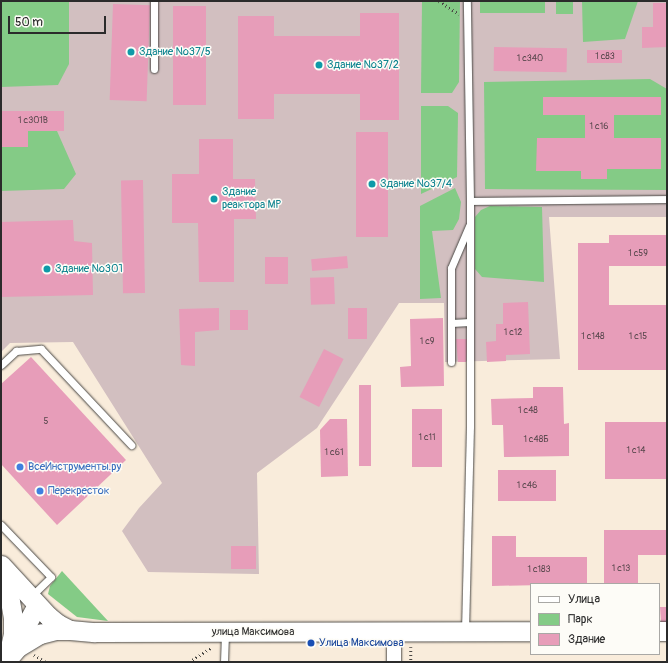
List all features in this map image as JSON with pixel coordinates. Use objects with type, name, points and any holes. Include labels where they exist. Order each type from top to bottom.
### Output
[{"type":"street","name":"улица Максимова","points":[[1,565],[33,601],[58,624],[70,630],[220,639],[394,632],[530,631]]},
{"type":"street","points":[[1,572],[7,584],[13,618],[12,634],[7,661]]},
{"type":"street","points":[[7,661],[33,601]]},
{"type":"street","points":[[7,661],[18,646],[40,634],[56,630],[70,630]]},
{"type":"street","points":[[394,632],[394,662]]},
{"type":"lane","points":[[154,1],[154,69]]},
{"type":"lane","points":[[465,631],[470,467],[468,1]]},
{"type":"lane","points":[[470,201],[667,199]]},
{"type":"lane","points":[[451,362],[452,268],[470,222]]},
{"type":"lane","points":[[451,323],[470,322]]},
{"type":"lane","points":[[1,365],[16,351],[41,349],[131,445]]},
{"type":"lane","points":[[1,525],[51,577],[33,601]]},
{"type":"lane","points":[[220,639],[224,662]]},
{"type":"path","points":[[439,1],[467,20]]},
{"type":"path","points":[[188,662],[220,639]]},
{"type":"path","points":[[31,653],[46,662]]},
{"type":"shaded area","points":[[1,1],[667,1],[667,217],[549,217],[560,359],[445,362],[444,303],[399,303],[317,428],[257,473],[259,574],[148,572],[122,531],[139,508],[162,483],[73,342],[10,343],[1,352]]},
{"type":"green space","points":[[1,1],[69,1],[69,64],[58,85],[1,87]]},
{"type":"green space","points":[[422,1],[460,1],[459,82],[452,93],[421,93]]},
{"type":"green space","points":[[480,1],[545,1],[545,13],[480,13]]},
{"type":"green space","points":[[556,1],[573,1],[573,14],[556,14]]},
{"type":"green space","points":[[582,1],[638,1],[625,39],[583,42]]},
{"type":"green space","points":[[650,79],[667,89],[667,190],[485,189],[484,82]]},
{"type":"green space","points":[[421,106],[448,106],[458,113],[457,177],[421,194]]},
{"type":"green space","points":[[28,131],[57,131],[76,174],[64,189],[1,191],[1,147],[28,147]]},
{"type":"green space","points":[[455,188],[461,202],[459,219],[453,230],[432,231],[441,298],[420,299],[420,206]]},
{"type":"green space","points":[[490,206],[542,207],[544,282],[482,277],[475,269],[475,217],[481,210]]},
{"type":"green space","points":[[62,571],[108,621],[77,617],[48,594],[50,586]]},
{"type":"building","points":[[653,3],[667,3],[667,47],[642,48],[642,27],[653,27]]},
{"type":"building","name":"Здание №37/5","points":[[113,4],[150,5],[147,101],[110,100]]},
{"type":"building","points":[[173,6],[206,6],[206,105],[173,105]]},
{"type":"building","name":"Здание №37/2","points":[[360,13],[399,13],[399,120],[360,120],[360,94],[274,94],[274,119],[238,119],[238,16],[274,16],[274,36],[360,36]]},
{"type":"building","points":[[494,47],[567,48],[567,72],[494,71]]},
{"type":"building","points":[[587,50],[622,50],[622,63],[587,63]]},
{"type":"building","points":[[543,97],[661,97],[661,115],[614,115],[614,138],[661,138],[661,169],[607,169],[607,179],[581,179],[581,171],[536,171],[537,138],[585,138],[585,115],[543,115]]},
{"type":"building","points":[[1,111],[64,111],[64,131],[28,131],[28,147],[1,147]]},
{"type":"building","name":"Здание №37/4","points":[[356,132],[388,132],[388,237],[356,237]]},
{"type":"building","name":"Здание реактора МР","points":[[199,139],[233,139],[233,179],[255,179],[256,219],[234,219],[234,282],[199,282],[198,223],[172,223],[172,174],[199,174]]},
{"type":"building","points":[[121,180],[143,180],[145,293],[123,293]]},
{"type":"building","name":"Здание №301","points":[[73,220],[74,241],[92,243],[93,295],[1,297],[1,222]]},
{"type":"building","points":[[609,235],[667,235],[667,266],[609,266],[609,305],[667,305],[667,370],[578,370],[578,243],[609,243]]},
{"type":"building","points":[[347,256],[348,268],[312,271],[311,259]]},
{"type":"building","points":[[265,257],[288,257],[288,284],[265,284]]},
{"type":"building","points":[[334,277],[335,304],[311,305],[310,278]]},
{"type":"building","points":[[528,302],[530,354],[506,355],[506,361],[487,362],[486,342],[496,341],[496,324],[503,324],[503,303]]},
{"type":"building","points":[[219,308],[219,330],[195,332],[195,366],[181,365],[179,309]]},
{"type":"building","points":[[348,308],[367,308],[367,339],[348,339]]},
{"type":"building","points":[[230,310],[248,310],[248,330],[230,330]]},
{"type":"building","points":[[443,318],[444,386],[401,387],[400,367],[411,366],[410,319]]},
{"type":"building","points":[[456,339],[468,339],[466,362],[458,362]]},
{"type":"building","points":[[324,349],[344,359],[319,407],[299,397]]},
{"type":"building","points":[[31,357],[126,460],[57,525],[1,464],[1,384]]},
{"type":"building","points":[[359,385],[371,385],[371,466],[359,466]]},
{"type":"building","points":[[533,387],[563,387],[564,424],[569,423],[569,456],[504,457],[503,425],[492,425],[491,399],[533,398]]},
{"type":"building","points":[[412,409],[442,409],[442,467],[412,467]]},
{"type":"building","points":[[330,419],[347,419],[348,476],[321,477],[320,430]]},
{"type":"building","points":[[605,422],[667,422],[667,479],[605,479]]},
{"type":"building","points":[[498,470],[556,470],[556,501],[498,501]]},
{"type":"building","points":[[604,530],[667,530],[667,555],[638,555],[638,583],[604,583]]},
{"type":"building","points":[[492,536],[516,536],[516,557],[587,557],[587,583],[530,583],[530,585],[492,586]]},
{"type":"building","points":[[231,546],[256,546],[256,569],[231,569]]},
{"type":"building","points":[[660,607],[667,607],[667,622],[661,622]]},
{"type":"place","name":"Здание №37/5","points":[[131,52]]},
{"type":"place","name":"Здание №37/2","points":[[319,65]]},
{"type":"place","name":"Здание №37/4","points":[[372,184]]},
{"type":"place","name":"Здание реактора МР","points":[[214,199]]},
{"type":"place","name":"Здание №301","points":[[47,269]]},
{"type":"place","name":"ВсеИнструменты.ру","points":[[20,467]]},
{"type":"place","name":"Перекресток","points":[[40,491]]},
{"type":"place","name":"Улица Максимова","points":[[311,643]]}]
